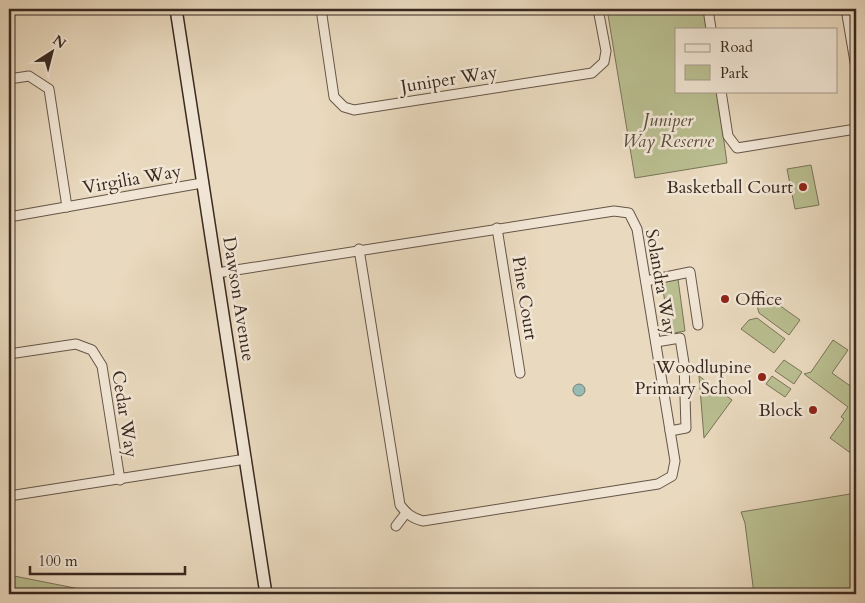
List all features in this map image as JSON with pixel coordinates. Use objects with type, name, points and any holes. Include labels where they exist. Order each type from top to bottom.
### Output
[{"type":"main road","name":"Dawson Avenue","points":[[176,9],[266,594]]},
{"type":"street","name":"Juniper Way","points":[[321,9],[334,97],[344,107],[354,110],[592,73],[604,62],[606,51],[598,9]]},
{"type":"street","points":[[708,9],[711,28]]},
{"type":"street","points":[[846,9],[856,68]]},
{"type":"street","name":"Virgilia Way","points":[[9,79],[28,76],[48,89],[67,207]]},
{"type":"street","points":[[721,92],[728,136],[738,148],[856,129]]},
{"type":"street","name":"Virgilia Way","points":[[9,217],[202,182]]},
{"type":"street","name":"Solandra Way","points":[[217,273],[497,228],[614,211],[629,213],[637,230],[646,280],[675,461],[672,476],[658,484],[423,521],[414,519],[406,513]]},
{"type":"street","name":"Pine Court","points":[[497,228],[520,373]]},
{"type":"street","points":[[359,249],[400,505],[406,513],[396,526]]},
{"type":"street","points":[[646,280],[690,272],[698,325]]},
{"type":"street","points":[[656,342],[680,338],[686,428],[670,431]]},
{"type":"street","name":"Cedar Way","points":[[9,354],[76,344],[92,350],[102,366],[120,480]]},
{"type":"street","name":"Cedar Way","points":[[9,496],[246,459]]},
{"type":"green space","name":"Juniper Way Reserve","points":[[607,9],[705,9],[708,28],[675,28],[675,92],[717,92],[727,163],[635,178]]},
{"type":"green space","name":"Basketball Court","points":[[811,165],[819,205],[795,209],[787,169]]},
{"type":"green space","points":[[678,279],[685,331],[669,334],[662,281]]},
{"type":"green space","points":[[765,295],[800,320],[789,335],[759,313],[757,305]]},
{"type":"green space","points":[[757,318],[785,339],[774,353],[741,329],[749,320]]},
{"type":"green space","points":[[833,340],[848,350],[832,373],[856,390],[856,457],[830,438],[844,419],[841,417],[848,407],[804,374],[811,372]]},
{"type":"green space","points":[[784,360],[802,372],[794,384],[775,371]]},
{"type":"green space","points":[[699,376],[732,400],[704,438]]},
{"type":"green space","points":[[772,376],[791,389],[785,397],[766,384]]},
{"type":"green space","points":[[856,493],[856,594],[754,594],[745,523],[741,512]]},
{"type":"green space","points":[[9,575],[105,594],[9,594]]},
{"type":"water","points":[[581,384],[584,385],[584,395],[577,396],[574,395],[573,388],[574,385]]},
{"type":"place","name":"Basketball Court","points":[[803,187]]},
{"type":"place","name":"Office","points":[[725,299]]},
{"type":"place","name":"Woodlupine Primary School","points":[[762,377]]},
{"type":"place","name":"Block","points":[[813,410]]}]
